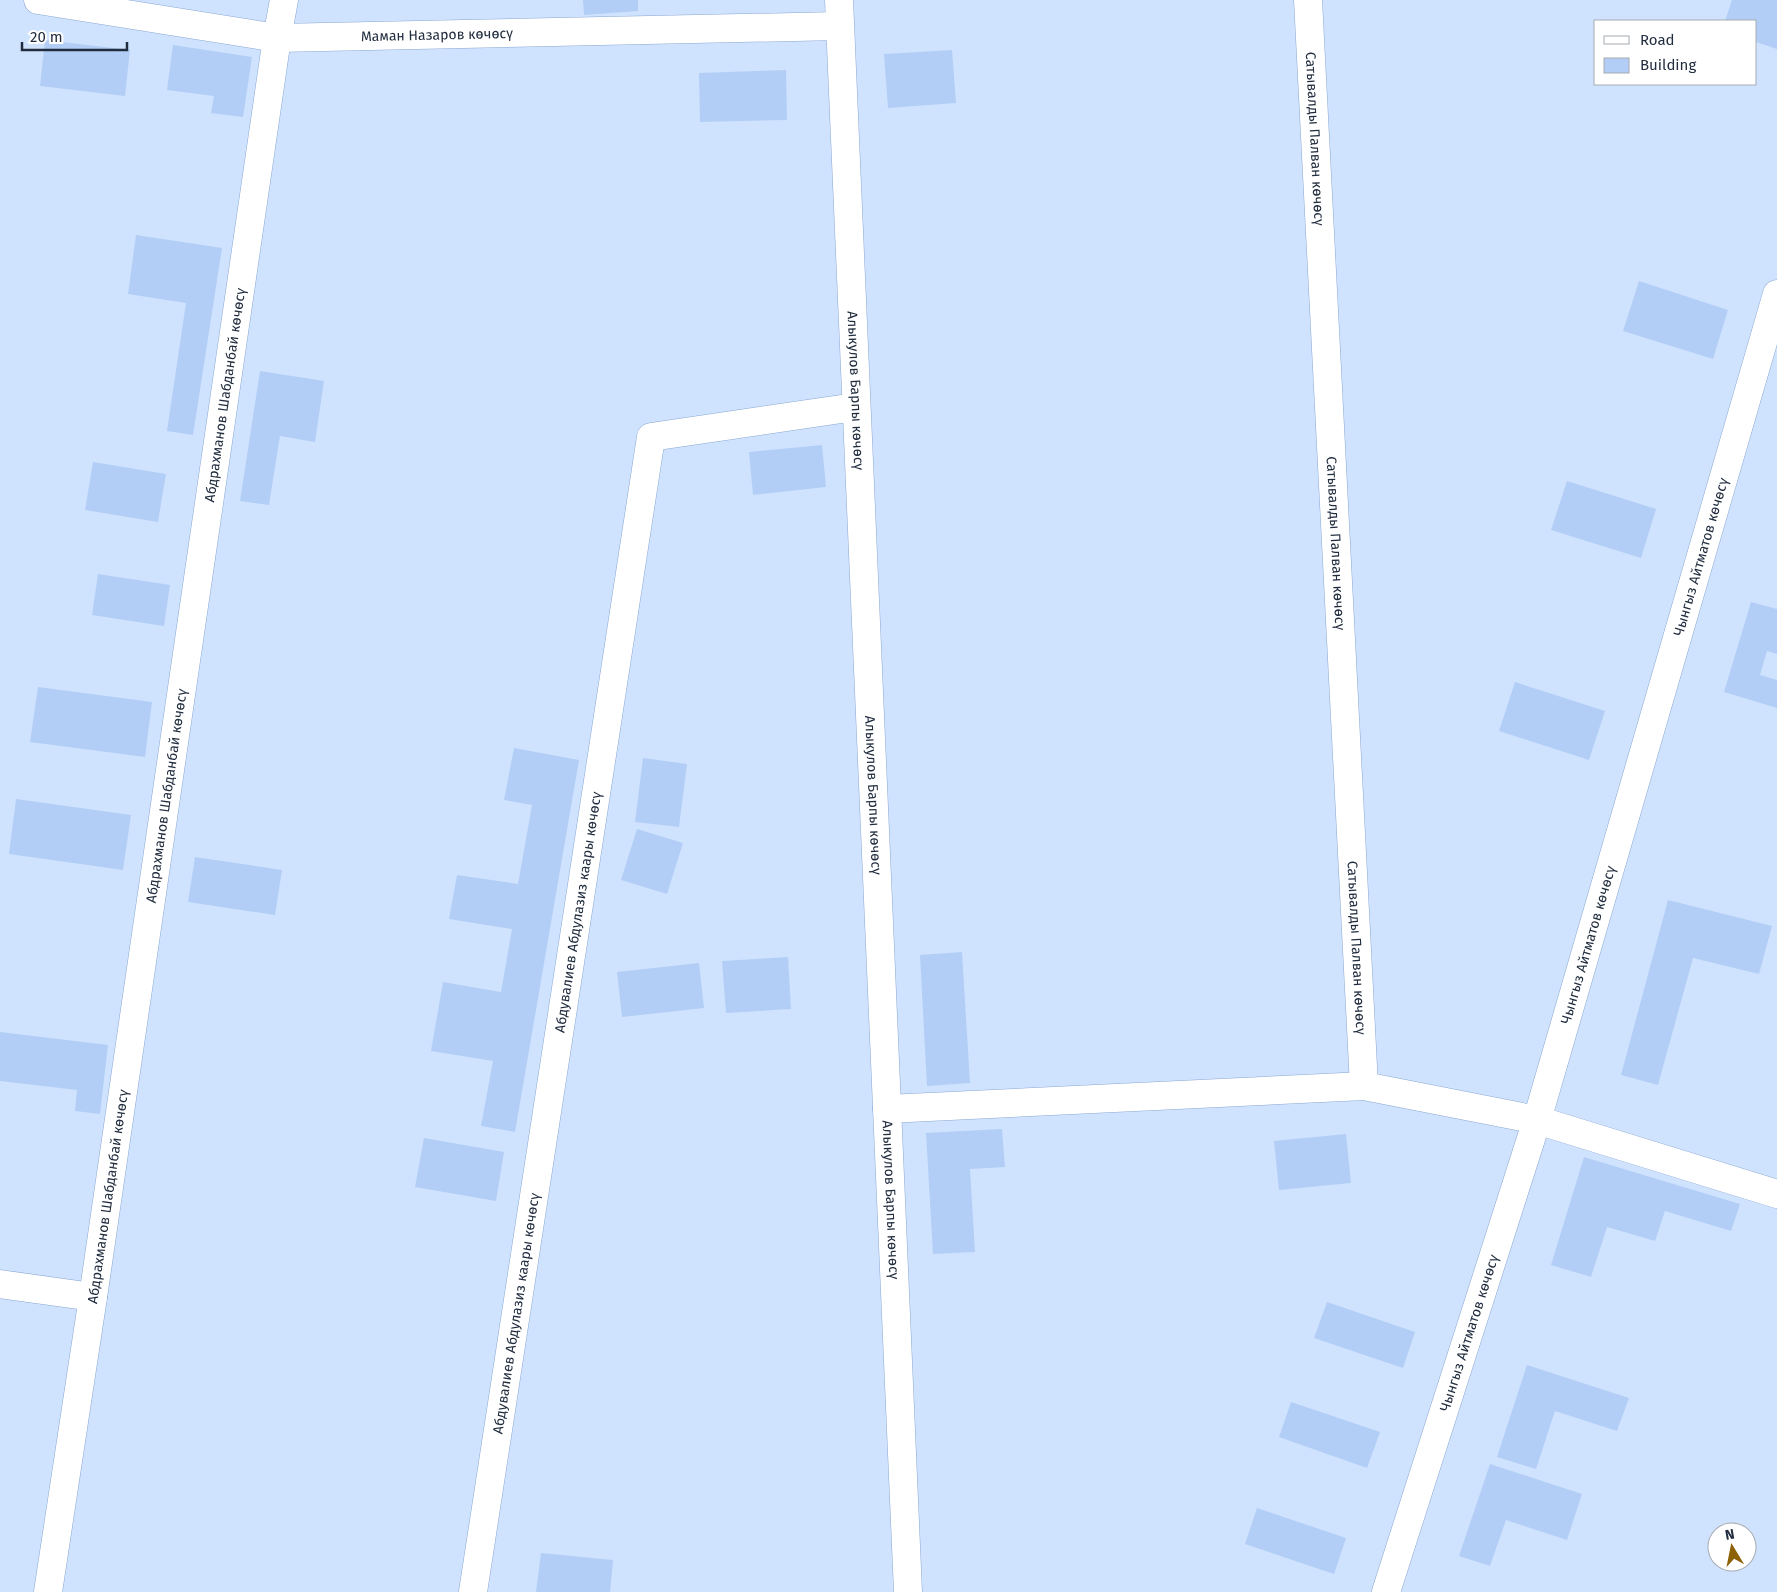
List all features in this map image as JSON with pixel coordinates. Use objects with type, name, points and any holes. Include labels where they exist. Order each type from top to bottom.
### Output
[{"type":"street","name":"Маман Назаров көчөсү","points":[[38,0],[277,38],[839,13]]},
{"type":"street","name":"Абдрахманов Шабданбай көчөсү","points":[[48,1592],[284,0]]},
{"type":"street","name":"Сатывалды Палван көчөсү","points":[[1308,0],[1364,1086]]},
{"type":"street","name":"Алыкулов Барпы көчөсү","points":[[839,13],[908,1592]]},
{"type":"street","name":"Чынгыз Айтматов көчөсү","points":[[1386,1592],[1536,1120],[1777,294]]},
{"type":"street","name":"Абдувалиев Абдулазиз каары көчөсү","points":[[473,1592],[651,437],[855,407]]},
{"type":"street","points":[[887,1109],[1364,1086],[1536,1120],[1777,1194]]},
{"type":"street","points":[[0,1284],[93,1297]]},
{"type":"building","points":[[583,0],[638,0],[638,11],[584,15]]},
{"type":"building","points":[[1732,0],[1777,0],[1777,49],[1757,42],[1757,20],[1725,20]]},
{"type":"building","points":[[45,40],[130,50],[125,96],[40,86]]},
{"type":"building","points":[[173,45],[252,57],[243,117],[211,113],[214,96],[167,90]]},
{"type":"building","points":[[952,50],[956,103],[888,108],[884,54]]},
{"type":"building","points":[[786,70],[787,120],[700,122],[699,73]]},
{"type":"building","points":[[136,235],[222,248],[193,435],[167,431],[186,303],[128,294]]},
{"type":"building","points":[[1639,281],[1728,310],[1713,359],[1623,331]]},
{"type":"building","points":[[260,371],[324,381],[315,442],[280,436],[269,505],[240,501]]},
{"type":"building","points":[[822,445],[826,487],[753,495],[749,452]]},
{"type":"building","points":[[93,462],[166,474],[158,522],[85,510]]},
{"type":"building","points":[[1567,481],[1656,509],[1641,558],[1551,530]]},
{"type":"building","points":[[98,574],[170,585],[164,626],[92,615]]},
{"type":"building","points":[[1751,602],[1777,609],[1777,654],[1767,651],[1760,675],[1777,680],[1777,708],[1724,692]]},
{"type":"building","points":[[1515,682],[1605,711],[1589,760],[1499,731]]},
{"type":"building","points":[[38,687],[152,702],[145,757],[30,742]]},
{"type":"building","points":[[514,748],[579,760],[515,1132],[481,1126],[493,1061],[431,1051],[443,982],[501,992],[512,929],[449,919],[457,875],[518,884],[532,805],[504,800]]},
{"type":"building","points":[[643,758],[687,764],[679,827],[635,822]]},
{"type":"building","points":[[16,799],[131,815],[123,870],[9,854]]},
{"type":"building","points":[[637,829],[683,843],[667,894],[621,880]]},
{"type":"building","points":[[195,857],[282,870],[275,915],[188,902]]},
{"type":"building","points":[[1668,900],[1772,926],[1759,974],[1693,958],[1658,1085],[1621,1075]]},
{"type":"building","points":[[962,952],[970,1083],[927,1086],[920,955]]},
{"type":"building","points":[[788,957],[791,1009],[726,1013],[722,961]]},
{"type":"building","points":[[699,963],[704,1008],[622,1017],[617,972]]},
{"type":"building","points":[[0,1032],[108,1045],[100,1114],[75,1111],[77,1090],[0,1081]]},
{"type":"building","points":[[1002,1129],[1005,1167],[970,1169],[975,1252],[933,1254],[926,1133]]},
{"type":"building","points":[[1346,1134],[1351,1183],[1279,1190],[1274,1141]]},
{"type":"building","points":[[424,1138],[504,1152],[496,1201],[415,1187]]},
{"type":"building","points":[[1584,1157],[1740,1204],[1731,1231],[1665,1211],[1655,1241],[1607,1227],[1591,1277],[1551,1265]]},
{"type":"building","points":[[1327,1302],[1415,1332],[1403,1368],[1314,1338]]},
{"type":"building","points":[[1527,1365],[1629,1398],[1617,1431],[1555,1411],[1536,1469],[1497,1457]]},
{"type":"building","points":[[1291,1402],[1380,1432],[1367,1468],[1279,1437]]},
{"type":"building","points":[[1490,1464],[1582,1494],[1567,1540],[1506,1520],[1490,1566],[1459,1556]]},
{"type":"building","points":[[1257,1508],[1346,1538],[1334,1574],[1245,1544]]},
{"type":"building","points":[[541,1553],[613,1560],[610,1592],[536,1592]]}]
